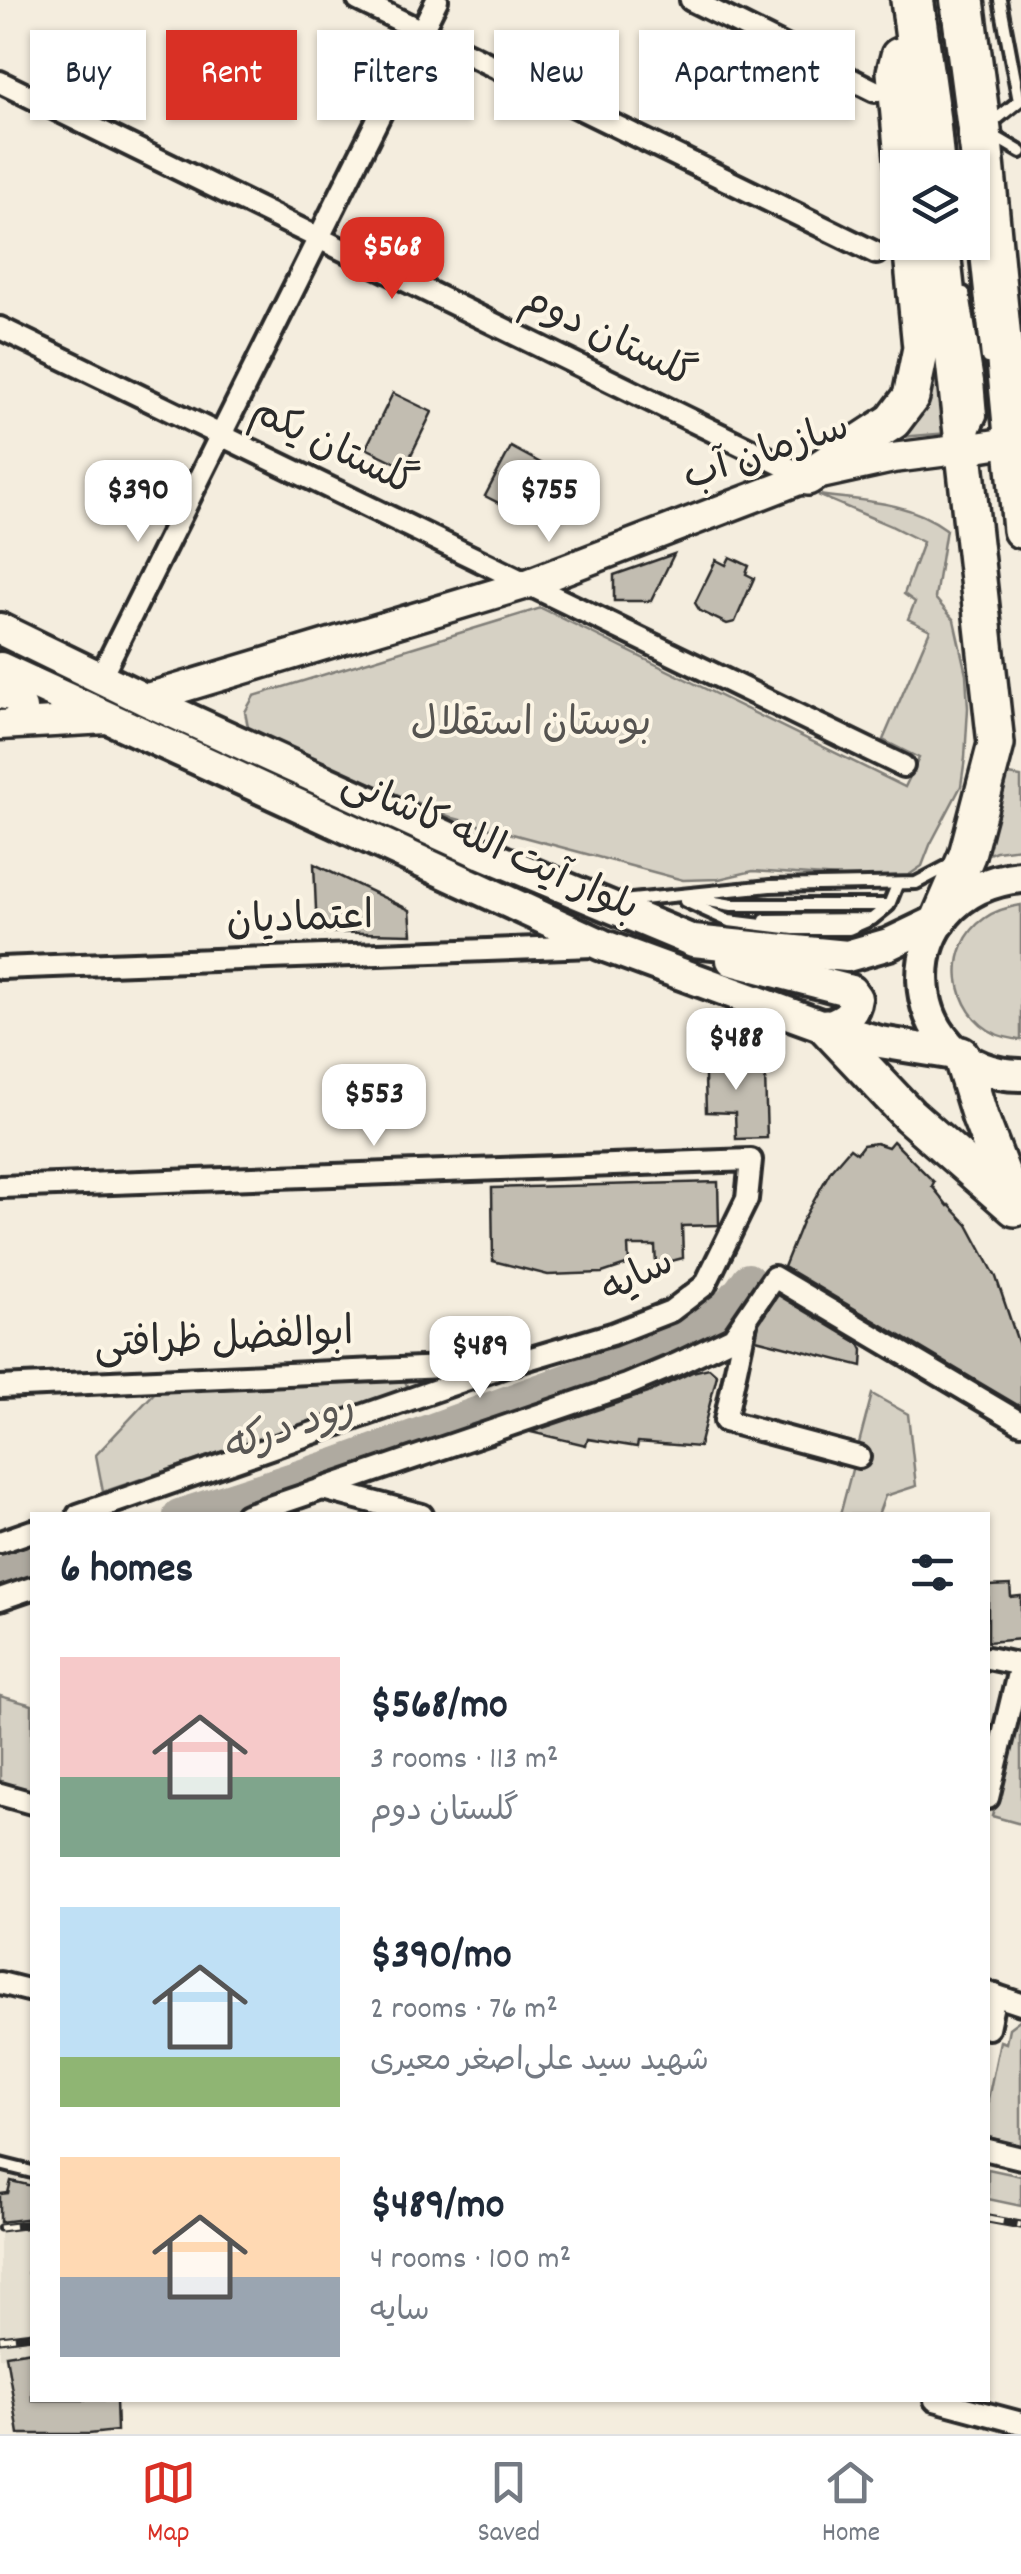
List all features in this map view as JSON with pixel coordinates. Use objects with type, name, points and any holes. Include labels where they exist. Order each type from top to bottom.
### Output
[{"type":"highway","points":[[966,0],[983,130],[1021,530]]},
{"type":"highway","points":[[902,150],[895,72],[913,3]]},
{"type":"highway","points":[[913,3],[929,150]]},
{"type":"highway","points":[[807,477],[892,421],[911,396],[921,348],[913,260]]},
{"type":"highway","points":[[940,920],[1008,756],[964,450],[943,260]]},
{"type":"highway","points":[[996,264],[1021,329]]},
{"type":"highway","points":[[826,1026],[909,1115],[1019,1211]]},
{"type":"highway","points":[[961,1055],[986,1134],[1019,1211]]},
{"type":"main road","name":"سازمان آب","points":[[144,699],[527,584],[807,477],[893,458],[964,450],[1010,435]]},
{"type":"main road","name":"بلوار آیت الله کاشانی","points":[[0,629],[482,853],[693,941],[847,956],[890,944],[940,920],[952,906],[984,884],[1021,878]]},
{"type":"main road","name":"بلوار آیت الله کاشانی","points":[[0,668],[602,945],[826,1026],[880,1042],[961,1055],[986,1069],[1021,1075]]},
{"type":"main road","points":[[0,694],[16,697],[22,708],[20,716],[6,724]]},
{"type":"main road","points":[[6,724],[107,719]]},
{"type":"main road","points":[[940,920],[926,951],[924,994],[933,1022],[961,1055]]},
{"type":"main road","points":[[693,941],[721,957],[851,991],[856,998],[852,1012],[826,1026]]},
{"type":"street","points":[[358,0],[420,30]]},
{"type":"street","points":[[423,30],[438,0]]},
{"type":"street","points":[[692,0],[875,91]]},
{"type":"street","points":[[474,56],[876,253]]},
{"type":"street","name":"گلستان دوم","points":[[0,82],[807,477]]},
{"type":"street","points":[[100,678],[378,120]]},
{"type":"street","name":"گلستان یکم","points":[[0,328],[903,766]]},
{"type":"street","name":"اعتمادیان","points":[[0,968],[602,945]]},
{"type":"street","name":"سایه","points":[[0,1187],[751,1160],[748,1199],[705,1284],[670,1311],[87,1512]]},
{"type":"street","points":[[255,1512],[678,1364],[733,1336],[774,1277],[1021,1424]]},
{"type":"street","points":[[747,1320],[725,1421],[859,1457]]},
{"type":"street","name":"ابوالفضل ظرافتی","points":[[0,1386],[511,1364]]},
{"type":"street","points":[[323,1489],[411,1512]]},
{"type":"street","points":[[0,1542],[30,1532]]},
{"type":"street","points":[[0,1599],[30,1590]]},
{"type":"street","points":[[990,1658],[1021,1665],[990,1790]]},
{"type":"street","points":[[0,1794],[30,1802]]},
{"type":"street","points":[[0,1983],[30,1990]]},
{"type":"street","points":[[991,1994],[1021,2004]]},
{"type":"street","points":[[990,2150],[1021,2158]]},
{"type":"street","points":[[942,2402],[1021,2423]]},
{"type":"lane","points":[[946,0],[966,150]]},
{"type":"lane","points":[[1000,0],[1020,102],[983,130],[1021,152]]},
{"type":"lane","points":[[913,3],[945,150]]},
{"type":"lane","points":[[977,260],[988,362]]},
{"type":"lane","points":[[962,287],[982,416],[964,450]]},
{"type":"lane","points":[[606,903],[770,886],[916,883],[967,856]]},
{"type":"lane","points":[[670,895],[729,921],[872,920],[889,905],[898,885]]},
{"type":"lane","points":[[670,895],[732,904],[889,905]]},
{"type":"lane","points":[[0,2164],[30,2172]]},
{"type":"shaded area","points":[[0,2174],[7,2174],[30,2181],[30,2353],[0,2358]]},
{"type":"green space","points":[[914,260],[919,260],[949,433],[876,439],[896,427]]},
{"type":"green space","name":"بوستان استقلال","points":[[818,495],[901,508],[946,529],[935,598],[954,620],[966,674],[965,758],[961,786],[922,866],[903,879],[753,871],[719,879],[683,880],[453,818],[249,732],[245,712],[254,696],[541,608],[905,787],[919,758],[883,740],[930,630],[908,619],[915,602],[904,594],[923,542]]},
{"type":"green space","points":[[1005,771],[1021,777],[1021,848],[986,855]]},
{"type":"green space","points":[[1021,905],[1018,1040],[996,1034],[969,1011],[958,979],[958,962],[972,930],[985,918]]},
{"type":"green space","points":[[403,1377],[408,1388],[103,1492],[96,1455],[159,1388]]},
{"type":"green space","points":[[872,1394],[908,1414],[916,1486],[885,1496],[879,1512],[841,1512]]},
{"type":"green space","points":[[0,1696],[30,1704],[30,1790],[0,1782]]},
{"type":"green space","points":[[1021,1706],[1021,1824],[992,1816]]},
{"type":"green space","points":[[1021,2019],[1021,2146],[990,2138],[990,2089],[1000,2041],[1006,2043],[1009,2028]]},
{"type":"green space","points":[[990,2169],[1021,2176],[1021,2206],[990,2199]]},
{"type":"building","points":[[393,393],[432,412],[405,467],[366,448]]},
{"type":"building","points":[[511,447],[548,467],[522,515],[485,496]]},
{"type":"building","points":[[674,554],[651,601],[614,601],[614,575]]},
{"type":"building","points":[[730,557],[749,566],[746,574],[754,578],[735,622],[727,624],[700,611],[695,603],[716,560],[726,565]]},
{"type":"building","points":[[314,864],[410,910],[412,934],[317,932]]},
{"type":"building","points":[[704,1042],[765,1075],[767,1138],[736,1139],[735,1113],[706,1112]]},
{"type":"building","points":[[893,1141],[934,1182],[932,1186],[968,1225],[996,1277],[1021,1351],[1021,1407],[784,1267],[802,1222],[831,1170],[850,1148],[857,1153],[863,1145],[876,1143],[888,1147]]},
{"type":"building","points":[[718,1182],[719,1225],[682,1226],[683,1258],[656,1265],[655,1246],[628,1246],[629,1264],[602,1273],[548,1275],[493,1261],[492,1188]]},
{"type":"building","points":[[778,1295],[860,1344],[862,1366],[756,1339],[759,1323]]},
{"type":"building","points":[[709,1368],[717,1375],[699,1447],[638,1442],[637,1447],[588,1439],[586,1445],[531,1432],[650,1392]]},
{"type":"building","points":[[1010,1585],[1011,1597],[1021,1596],[1021,1639],[990,1642],[990,1586]]},
{"type":"building","points":[[11,2181],[30,2186],[30,2218],[0,2222],[0,2194],[8,2193]]},
{"type":"building","points":[[30,2351],[30,2402],[116,2402],[117,2431],[19,2434],[6,2355]]},
{"type":"waterway","name":"رود درکه","points":[[188,1512],[336,1464],[662,1345],[721,1310],[748,1279]]},
{"type":"waterway","name":"رود درکه","points":[[0,1574],[30,1564]]},
{"type":"railway","points":[[990,2219],[1021,2225]]},
{"type":"railway","points":[[0,2228],[30,2224]]},
{"type":"railway","points":[[0,2339],[30,2335]]}]
